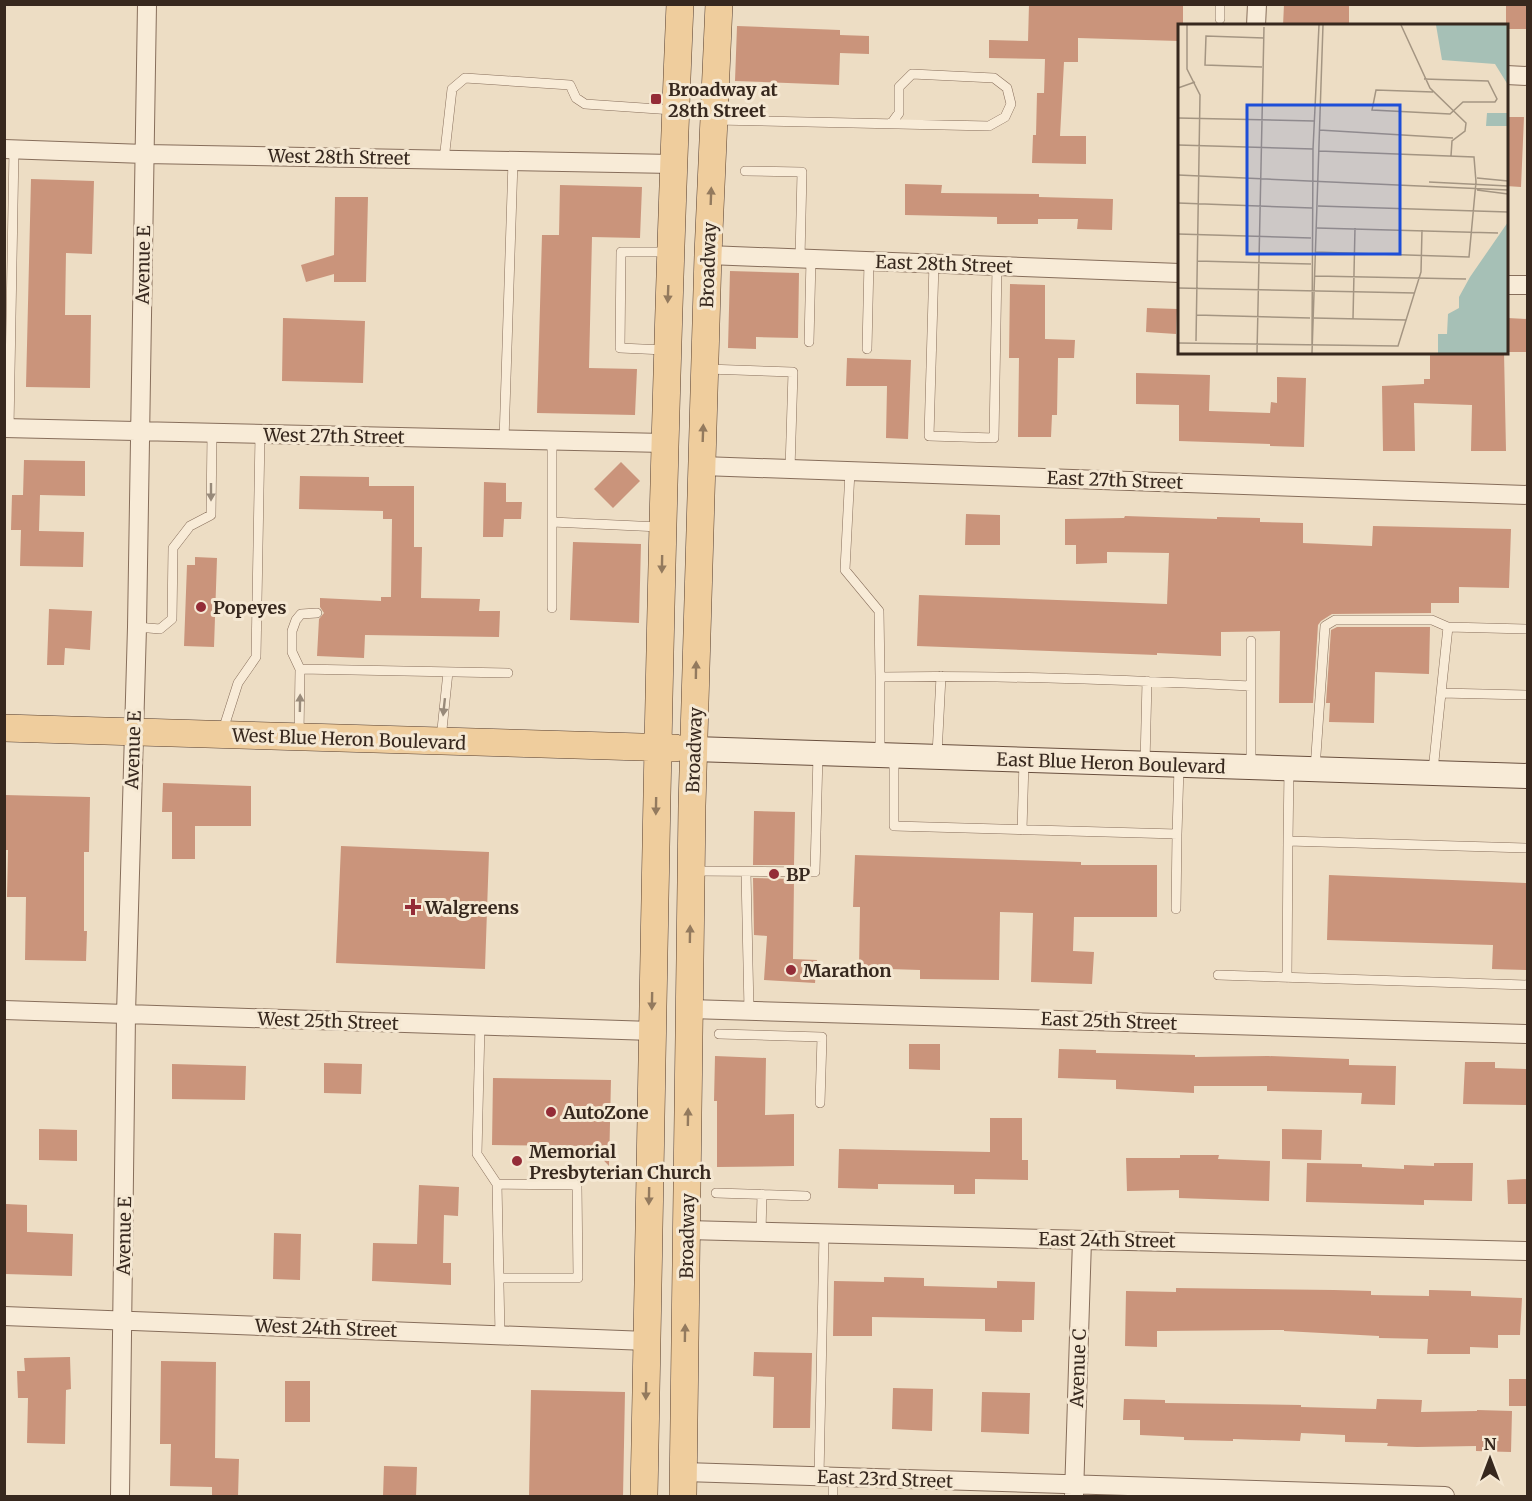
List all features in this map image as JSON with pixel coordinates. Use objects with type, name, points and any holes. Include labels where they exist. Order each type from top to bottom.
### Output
[{"type":"main road","name":"Broadway","points":[[644,1497],[664,443],[669,252],[680,4]]},
{"type":"main road","name":"Broadway","points":[[683,1485],[691,871],[708,255],[719,4]]},
{"type":"main road","points":[[678,40],[693,71],[686,226],[692,239],[708,255]]},
{"type":"main road","name":"West Blue Heron Boulevard","points":[[4,728],[694,749]]},
{"type":"main road","name":"East Blue Heron Boulevard","points":[[694,749],[1527,776]]},
{"type":"street","name":"Avenue E","points":[[120,1497],[126,1014],[137,627],[147,4]]},
{"type":"street","points":[[1256,24],[1257,4]]},
{"type":"street","points":[[1508,75],[1527,76]]},
{"type":"street","name":"West 28th Street","points":[[9,149],[145,154],[673,164]]},
{"type":"street","name":"East 28th Street","points":[[708,255],[1178,273]]},
{"type":"street","points":[[1508,285],[1527,285]]},
{"type":"street","name":"West 27th Street","points":[[7,428],[140,433],[664,443]]},
{"type":"street","name":"East 27th Street","points":[[702,466],[1527,495]]},
{"type":"street","name":"East 25th Street","points":[[690,1009],[749,1010],[822,1024],[1527,1034]]},
{"type":"street","name":"West 25th Street","points":[[4,1010],[652,1031]]},
{"type":"street","name":"East 24th Street","points":[[687,1230],[1527,1251]]},
{"type":"street","name":"Avenue C","points":[[1075,1490],[1082,1240]]},
{"type":"street","name":"West 24th Street","points":[[4,1316],[647,1341]]},
{"type":"street","name":"East 23rd Street","points":[[683,1485],[826,1477],[1075,1490],[1445,1497]]},
{"type":"lane","points":[[1220,4],[1220,19]]},
{"type":"lane","points":[[714,120],[891,124],[989,126],[1005,117],[1011,104],[1007,87],[994,78],[912,74],[899,87],[899,113],[891,124]]},
{"type":"lane","points":[[444,160],[452,89],[465,78],[570,85],[576,98],[585,104],[675,110]]},
{"type":"lane","points":[[7,428],[9,149]]},
{"type":"lane","points":[[504,440],[513,161]]},
{"type":"lane","points":[[745,171],[802,172],[809,342]]},
{"type":"lane","points":[[667,350],[620,348],[621,252],[669,252]]},
{"type":"lane","points":[[867,349],[869,261]]},
{"type":"lane","points":[[934,263],[928,436],[994,438],[997,266]]},
{"type":"lane","points":[[705,369],[793,372],[790,469]]},
{"type":"lane","points":[[137,627],[160,628],[172,619],[173,548],[190,526],[211,515],[212,434]]},
{"type":"lane","points":[[221,735],[238,683],[256,657],[260,435]]},
{"type":"lane","points":[[552,441],[552,608]]},
{"type":"lane","points":[[850,471],[845,570],[879,610],[880,677],[894,826],[1177,834]]},
{"type":"lane","points":[[552,522],[663,527]]},
{"type":"lane","points":[[299,737],[300,669],[292,652],[292,631],[301,614],[317,613]]},
{"type":"lane","points":[[1315,769],[1325,626],[1335,620],[1432,620],[1448,627],[1527,629]]},
{"type":"lane","points":[[1433,773],[1448,627]]},
{"type":"lane","points":[[1251,641],[1251,768]]},
{"type":"lane","points":[[300,669],[508,673]]},
{"type":"lane","points":[[441,742],[448,672]]},
{"type":"lane","points":[[880,677],[941,676],[1251,686]]},
{"type":"lane","points":[[936,758],[941,676]]},
{"type":"lane","points":[[1145,764],[1147,681]]},
{"type":"lane","points":[[1441,693],[1527,695]]},
{"type":"lane","points":[[691,871],[815,872],[818,754]]},
{"type":"lane","points":[[1022,830],[1024,760]]},
{"type":"lane","points":[[1176,909],[1179,765]]},
{"type":"lane","points":[[1287,978],[1289,769]]},
{"type":"lane","points":[[1288,841],[1527,848]]},
{"type":"lane","points":[[746,873],[749,1010]]},
{"type":"lane","points":[[1218,975],[1527,984]]},
{"type":"lane","points":[[719,1034],[822,1024],[820,1103]]},
{"type":"lane","points":[[480,1025],[477,1154],[497,1184],[500,1335]]},
{"type":"lane","points":[[497,1184],[577,1185],[578,1278],[500,1278]]},
{"type":"lane","points":[[716,1193],[806,1196]]},
{"type":"lane","points":[[761,1232],[762,1194]]},
{"type":"lane","points":[[824,1234],[826,1477],[833,1497]]},
{"type":"building","points":[[1029,4],[1183,4],[1183,24],[1178,24],[1178,41],[1078,38],[1078,62],[1064,62],[1060,136],[1086,136],[1086,164],[1032,163],[1033,135],[1036,135],[1037,93],[1044,93],[1045,59],[989,58],[989,40],[1028,41]]},
{"type":"building","points":[[1284,4],[1349,4],[1349,24],[1283,24]]},
{"type":"building","points":[[1506,4],[1527,4],[1527,29],[1508,29],[1508,24],[1506,24]]},
{"type":"building","points":[[737,26],[840,30],[840,35],[869,36],[869,54],[840,53],[839,85],[735,81]]},
{"type":"building","points":[[1508,117],[1524,117],[1521,187],[1508,186]]},
{"type":"building","points":[[31,179],[94,181],[92,254],[66,253],[65,315],[91,315],[90,388],[26,387]]},
{"type":"building","points":[[905,184],[942,185],[941,193],[1039,194],[1039,197],[1113,199],[1112,230],[1077,229],[1078,219],[1038,219],[1038,224],[997,224],[997,217],[905,215]]},
{"type":"building","points":[[560,185],[642,187],[640,238],[592,237],[589,368],[637,369],[635,415],[537,413],[542,235],[559,235]]},
{"type":"building","points":[[335,197],[368,197],[366,282],[334,282],[334,274],[306,282],[301,265],[334,255]]},
{"type":"building","points":[[730,271],[799,273],[798,338],[756,337],[756,349],[728,348]]},
{"type":"building","points":[[1010,284],[1045,285],[1045,339],[1075,340],[1074,358],[1058,358],[1057,415],[1052,415],[1051,437],[1018,437],[1019,358],[1009,358]]},
{"type":"building","points":[[1147,308],[1177,309],[1176,334],[1146,332]]},
{"type":"building","points":[[283,318],[365,321],[363,383],[282,381]]},
{"type":"building","points":[[1508,318],[1527,319],[1527,352],[1508,352]]},
{"type":"building","points":[[1430,354],[1504,354],[1506,451],[1471,451],[1472,405],[1414,403],[1415,451],[1383,451],[1382,386],[1424,384],[1424,379],[1430,379]]},
{"type":"building","points":[[847,358],[911,360],[908,439],[886,438],[887,386],[846,386]]},
{"type":"building","points":[[1136,373],[1210,375],[1209,411],[1270,413],[1271,402],[1277,403],[1277,377],[1306,378],[1304,447],[1179,441],[1179,405],[1136,404]]},
{"type":"building","points":[[24,460],[85,461],[85,496],[40,495],[39,531],[84,532],[83,567],[20,566],[21,530],[11,530],[12,495],[23,495]]},
{"type":"building","points":[[621,462],[640,481],[613,508],[594,489]]},
{"type":"building","points":[[300,476],[369,477],[369,486],[414,486],[414,547],[422,547],[421,598],[480,599],[479,611],[500,611],[499,637],[365,635],[364,658],[317,656],[319,619],[324,613],[320,607],[320,598],[381,601],[381,597],[391,597],[392,519],[383,519],[383,511],[299,509]]},
{"type":"building","points":[[484,482],[506,483],[506,502],[522,502],[521,519],[504,519],[503,537],[483,537]]},
{"type":"building","points":[[966,514],[1000,515],[1000,545],[965,545]]},
{"type":"building","points":[[1125,516],[1260,518],[1260,522],[1303,523],[1303,543],[1372,546],[1373,526],[1511,529],[1509,588],[1459,587],[1459,603],[1431,603],[1431,613],[1332,614],[1318,625],[1313,703],[1279,703],[1280,631],[1221,632],[1221,656],[917,646],[919,595],[1167,604],[1169,553],[1107,552],[1107,563],[1076,564],[1076,545],[1065,545],[1065,519],[1124,518]]},
{"type":"building","points":[[573,542],[641,544],[639,623],[570,620]]},
{"type":"building","points":[[195,557],[217,558],[214,647],[184,646],[187,565],[195,565]]},
{"type":"building","points":[[49,609],[92,611],[90,650],[65,648],[64,665],[47,665]]},
{"type":"building","points":[[1337,627],[1430,627],[1429,674],[1375,672],[1374,723],[1329,722],[1330,703],[1326,703],[1331,630]]},
{"type":"building","points":[[163,783],[251,786],[251,826],[195,826],[195,859],[172,859],[172,812],[162,812]]},
{"type":"building","points":[[4,795],[90,797],[89,852],[84,852],[86,961],[25,960],[26,897],[7,897],[8,850],[4,850]]},
{"type":"building","points":[[754,811],[795,812],[794,865],[753,865]]},
{"type":"building","name":"Walgreens","points":[[341,846],[489,852],[485,969],[336,963]]},
{"type":"building","points":[[855,855],[1081,862],[1081,865],[1157,865],[1157,917],[1074,917],[1073,951],[1094,952],[1092,984],[1031,982],[1033,913],[1000,912],[999,980],[920,979],[920,970],[859,968],[860,907],[853,907]]},
{"type":"building","points":[[1329,875],[1527,883],[1527,970],[1492,969],[1493,945],[1327,940]]},
{"type":"building","points":[[753,878],[794,879],[793,959],[817,960],[815,983],[764,980],[767,936],[754,935]]},
{"type":"building","points":[[909,1044],[940,1044],[940,1070],[909,1069]]},
{"type":"building","points":[[1059,1049],[1096,1050],[1096,1053],[1195,1055],[1195,1057],[1268,1056],[1349,1059],[1349,1065],[1396,1066],[1395,1105],[1361,1104],[1362,1093],[1267,1091],[1267,1086],[1194,1086],[1194,1093],[1116,1089],[1116,1080],[1058,1078]]},
{"type":"building","points":[[715,1056],[766,1058],[765,1115],[794,1114],[794,1166],[717,1167],[717,1101],[714,1101]]},
{"type":"building","points":[[1465,1062],[1495,1062],[1495,1068],[1527,1069],[1527,1105],[1463,1104]]},
{"type":"building","points":[[324,1063],[362,1064],[361,1094],[324,1093]]},
{"type":"building","points":[[172,1064],[246,1066],[245,1100],[172,1099]]},
{"type":"building","name":"AutoZone","points":[[493,1078],[611,1080],[609,1166],[590,1146],[492,1145]]},
{"type":"building","points":[[990,1118],[1022,1118],[1022,1160],[1028,1160],[1028,1180],[975,1179],[975,1194],[954,1194],[954,1185],[878,1184],[878,1189],[838,1188],[839,1149],[990,1152]]},
{"type":"building","points":[[39,1129],[77,1130],[77,1161],[39,1160]]},
{"type":"building","points":[[1282,1129],[1322,1130],[1321,1160],[1282,1159]]},
{"type":"building","points":[[1180,1155],[1219,1155],[1218,1159],[1270,1161],[1269,1201],[1179,1198],[1179,1190],[1127,1191],[1126,1158],[1180,1158]]},
{"type":"building","points":[[1307,1163],[1362,1164],[1362,1167],[1404,1169],[1404,1165],[1434,1166],[1434,1163],[1473,1163],[1472,1201],[1424,1200],[1424,1205],[1306,1202]]},
{"type":"building","points":[[1527,1179],[1527,1204],[1508,1204],[1507,1180]]},
{"type":"building","points":[[419,1185],[459,1187],[458,1216],[444,1215],[443,1263],[451,1263],[451,1285],[372,1281],[373,1243],[417,1244]]},
{"type":"building","points":[[6,1204],[27,1205],[27,1232],[73,1234],[72,1276],[5,1274]]},
{"type":"building","points":[[274,1233],[301,1234],[300,1280],[273,1279]]},
{"type":"building","points":[[884,1277],[924,1278],[924,1286],[997,1288],[997,1281],[1035,1282],[1034,1320],[1022,1320],[1022,1332],[985,1331],[985,1319],[872,1317],[872,1336],[833,1336],[834,1281],[884,1282]]},
{"type":"building","points":[[1176,1288],[1371,1291],[1371,1295],[1429,1296],[1429,1290],[1471,1291],[1471,1296],[1522,1298],[1520,1335],[1498,1335],[1498,1348],[1470,1347],[1470,1354],[1427,1354],[1428,1339],[1379,1338],[1379,1336],[1284,1330],[1157,1331],[1157,1347],[1125,1346],[1126,1291],[1176,1292]]},
{"type":"building","points":[[754,1352],[812,1353],[810,1428],[773,1428],[774,1377],[753,1376]]},
{"type":"building","points":[[70,1357],[71,1389],[66,1390],[65,1444],[27,1443],[28,1398],[18,1398],[17,1371],[25,1371],[24,1358]]},
{"type":"building","points":[[161,1361],[216,1362],[215,1458],[239,1459],[238,1497],[212,1497],[212,1487],[170,1486],[171,1444],[160,1444]]},
{"type":"building","points":[[1509,1379],[1527,1379],[1527,1406],[1509,1406]]},
{"type":"building","points":[[285,1381],[310,1381],[310,1422],[285,1422]]},
{"type":"building","points":[[893,1388],[933,1389],[932,1431],[892,1429]]},
{"type":"building","points":[[531,1390],[625,1392],[623,1497],[529,1497]]},
{"type":"building","points":[[982,1392],[1030,1393],[1029,1434],[981,1432]]},
{"type":"building","points":[[1124,1399],[1165,1400],[1165,1403],[1301,1405],[1301,1407],[1376,1409],[1377,1399],[1422,1400],[1421,1412],[1512,1411],[1511,1452],[1476,1451],[1476,1446],[1417,1447],[1387,1446],[1388,1443],[1345,1442],[1345,1435],[1301,1433],[1300,1441],[1233,1439],[1233,1441],[1184,1440],[1184,1437],[1140,1435],[1140,1420],[1123,1420]]},
{"type":"building","points":[[384,1466],[417,1467],[416,1497],[383,1496]]},
{"type":"place","name":"Broadway at 28th Street","points":[[656,99]]},
{"type":"place","name":"Popeyes","points":[[201,607]]},
{"type":"place","name":"BP","points":[[774,874]]},
{"type":"place","name":"Walgreens","points":[[413,907]]},
{"type":"place","name":"Marathon","points":[[791,970]]},
{"type":"place","name":"AutoZone","points":[[551,1112]]},
{"type":"place","name":"Memorial Presbyterian Church","points":[[517,1161]]}]
